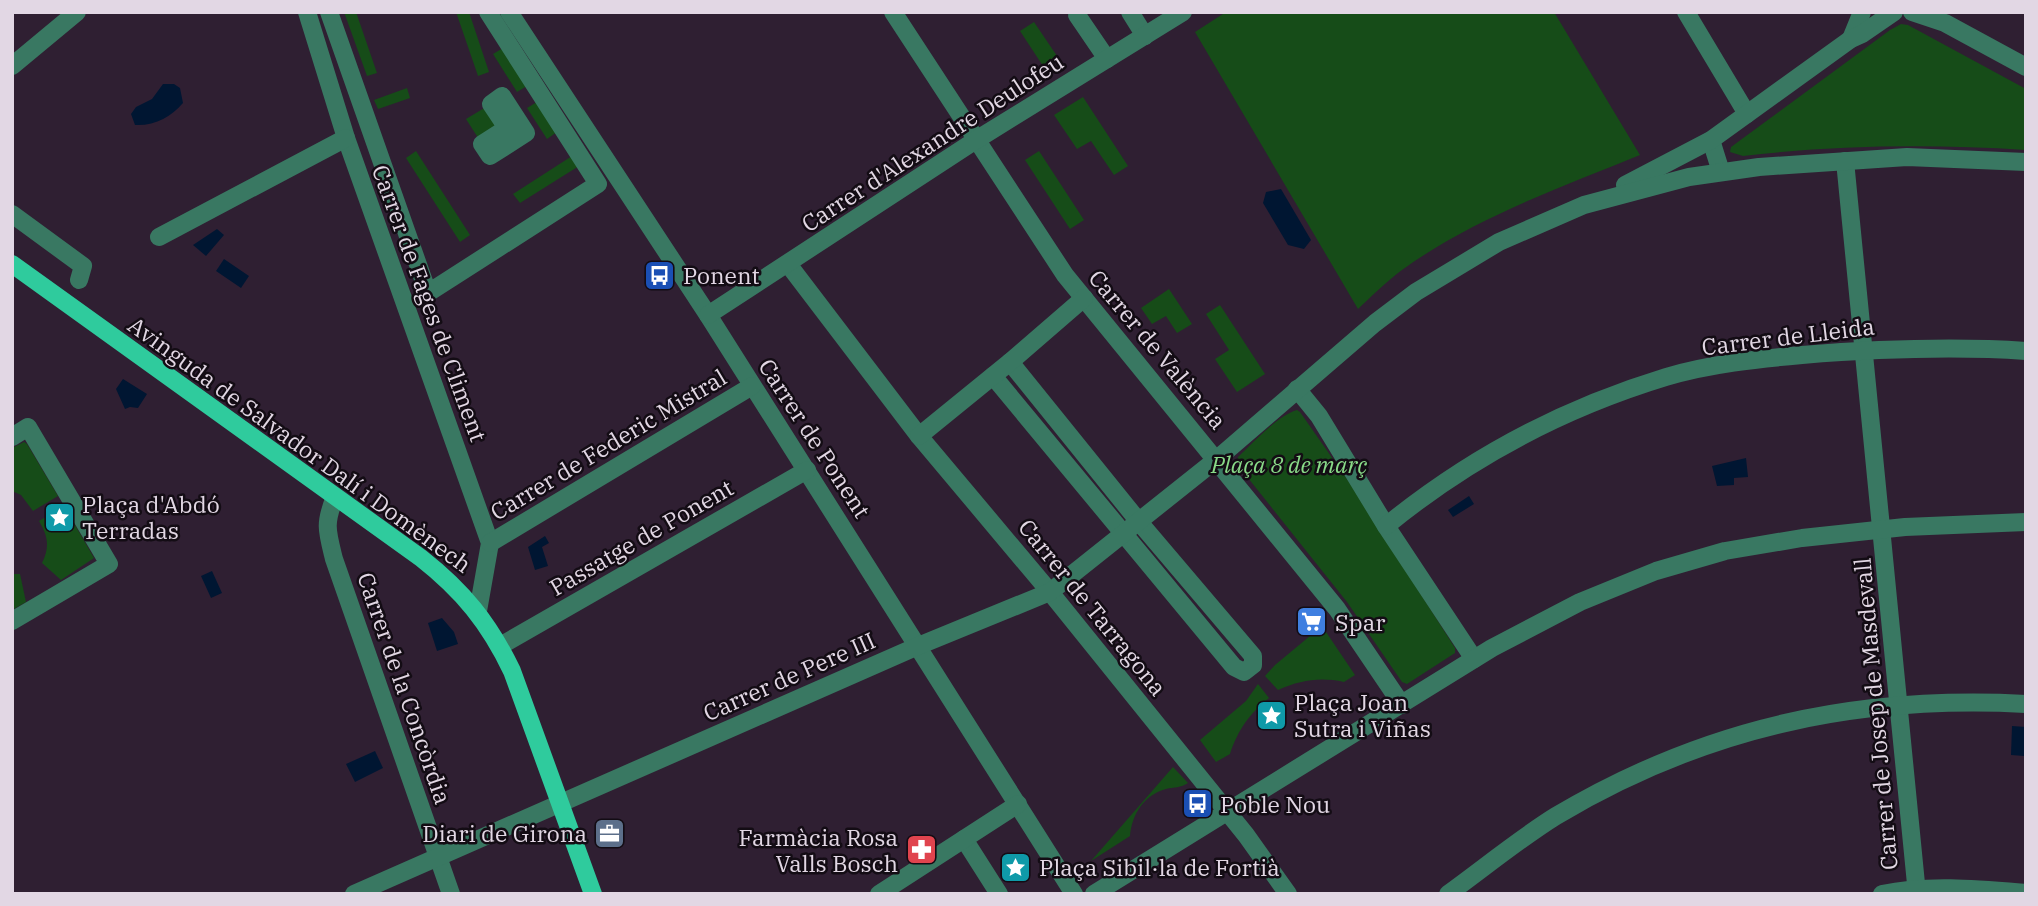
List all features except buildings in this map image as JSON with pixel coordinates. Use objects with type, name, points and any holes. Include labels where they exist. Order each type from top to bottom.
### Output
[{"type":"main road","name":"Avinguda de Salvador Dalí i Domènech","points":[[12,264],[440,573],[478,611],[500,646],[527,710],[593,894]]},
{"type":"street","points":[[14,61],[77,12]]},
{"type":"street","name":"Carrer de Fages de Climent","points":[[307,12],[346,138],[490,543],[478,611]]},
{"type":"street","points":[[329,12],[428,293],[598,184],[488,12]]},
{"type":"street","name":"Carrer de Ponent","points":[[509,12],[708,315],[1074,894]]},
{"type":"street","name":"Carrer de València","points":[[893,12],[1065,275],[1337,609],[1402,705]]},
{"type":"street","points":[[1129,12],[1145,36]]},
{"type":"street","name":"Carrer d'Alexandre Deulofeu","points":[[708,315],[976,140],[1183,12]]},
{"type":"street","points":[[1686,12],[1747,114]]},
{"type":"street","points":[[1851,39],[1862,12]]},
{"type":"street","points":[[1584,205],[1648,175],[1711,140],[1851,39],[1894,12]]},
{"type":"street","points":[[1912,12],[1942,18],[2026,67]]},
{"type":"street","points":[[1077,15],[1107,59]]},
{"type":"street","points":[[159,237],[346,138]]},
{"type":"street","points":[[1711,140],[1721,172]]},
{"type":"street","points":[[1584,205],[1689,177],[1721,172],[1907,157],[2026,162]]},
{"type":"street","name":"Carrer de Josep de Masdevall","points":[[1845,161],[1917,891]]},
{"type":"street","name":"Carrer de Pere III","points":[[354,894],[918,646],[1050,592],[1140,523],[1375,323],[1416,292],[1499,242],[1584,205]]},
{"type":"street","points":[[12,214],[83,266],[79,280]]},
{"type":"street","name":"Carrer de Tarragona","points":[[788,264],[919,436],[1050,592],[1289,894]]},
{"type":"street","points":[[919,436],[1084,298]]},
{"type":"street","name":"Carrer de Lleida","points":[[1386,526],[1487,455],[1574,410],[1668,377],[1756,360],[1863,350],[1927,348],[2026,351]]},
{"type":"street","points":[[993,376],[1234,667],[1244,672],[1253,665],[1253,656],[1140,523],[1010,362]]},
{"type":"street","name":"Carrer de Federic Mistral","points":[[490,543],[752,386]]},
{"type":"street","points":[[1297,389],[1319,416],[1386,526],[1474,660]]},
{"type":"street","points":[[12,437],[28,428],[109,564],[12,621]]},
{"type":"street","name":"Passatge de Ponent","points":[[500,646],[807,470]]},
{"type":"street","name":"Carrer de la Concòrdia","points":[[335,497],[327,517],[334,559],[451,894]]},
{"type":"street","points":[[1094,894],[1516,635],[1580,602],[1656,571],[1725,551],[1802,538],[1882,530],[2026,522]]},
{"type":"street","points":[[1448,894],[1554,817],[1606,788],[1648,768],[1758,728],[1830,712],[1900,705],[1970,701],[2026,704]]},
{"type":"street","points":[[879,894],[1018,804]]},
{"type":"street","points":[[964,839],[999,894]]},
{"type":"street","points":[[1882,894],[1967,889],[2026,893]]},
{"type":"green space","points":[[344,12],[356,12],[377,73],[367,76]]},
{"type":"green space","points":[[456,12],[469,12],[489,72],[478,76]]},
{"type":"green space","points":[[1226,12],[1554,12],[1640,155],[1518,205],[1458,235],[1402,270],[1358,309],[1195,32]]},
{"type":"green space","points":[[1034,22],[1057,56],[1043,66],[1020,31]]},
{"type":"green space","points":[[1901,24],[1908,25],[2026,89],[2026,150],[1919,146],[1743,156],[1730,152],[1731,147]]},
{"type":"green space","points":[[503,48],[527,86],[517,92],[493,54]]},
{"type":"green space","points":[[407,88],[410,98],[378,109],[374,100]]},
{"type":"green space","points":[[1083,97],[1128,166],[1114,175],[1091,141],[1077,149],[1054,115]]},
{"type":"green space","points":[[537,102],[557,132],[547,139],[527,108]]},
{"type":"green space","points":[[491,104],[507,128],[482,144],[466,119]]},
{"type":"green space","points":[[416,151],[470,235],[460,242],[406,158]]},
{"type":"green space","points":[[1039,151],[1084,220],[1070,229],[1025,160]]},
{"type":"green space","points":[[572,156],[579,166],[520,203],[513,194]]},
{"type":"green space","points":[[1169,289],[1192,324],[1177,333],[1166,316],[1152,324],[1141,308]]},
{"type":"green space","points":[[1220,305],[1265,374],[1237,392],[1215,359],[1229,350],[1206,314]]},
{"type":"green space","name":"Plaça 8 de març","points":[[1297,410],[1356,492],[1455,648],[1455,653],[1407,684],[1402,682],[1347,602],[1236,463],[1238,457],[1266,430]]},
{"type":"green space","points":[[24,442],[58,496],[33,511],[21,495],[12,491],[12,448]]},
{"type":"green space","points":[[64,506],[94,558],[61,580],[42,563],[47,542],[39,521]]},
{"type":"green space","points":[[12,574],[20,574],[26,602],[12,610]]},
{"type":"green space","points":[[1322,626],[1355,675],[1344,682],[1311,680],[1278,690],[1265,676]]},
{"type":"green space","points":[[1258,684],[1269,698],[1245,723],[1230,754],[1216,762],[1200,740],[1246,701]]},
{"type":"green space","points":[[1173,767],[1188,783],[1151,796],[1136,813],[1130,836],[1091,861]]},
{"type":"water","points":[[163,84],[174,84],[180,88],[183,103],[162,120],[135,125],[131,114],[136,107],[152,99]]},
{"type":"water","points":[[1281,189],[1311,240],[1304,249],[1288,245],[1263,203],[1266,192]]},
{"type":"water","points":[[217,229],[224,235],[206,256],[193,245]]},
{"type":"water","points":[[224,259],[249,276],[241,288],[216,271]]},
{"type":"water","points":[[123,379],[147,394],[138,408],[125,409],[116,389]]},
{"type":"water","points":[[1746,458],[1748,477],[1734,478],[1734,485],[1717,486],[1712,466]]},
{"type":"water","points":[[1469,496],[1474,504],[1453,517],[1448,510]]},
{"type":"water","points":[[545,536],[549,543],[542,547],[548,566],[535,570],[528,547]]},
{"type":"water","points":[[212,571],[222,593],[211,598],[201,576]]},
{"type":"water","points":[[442,618],[454,632],[458,644],[437,651],[428,623]]},
{"type":"water","points":[[2012,726],[2026,727],[2024,756],[2011,755]]},
{"type":"water","points":[[375,751],[383,768],[355,782],[346,764]]},
{"type":"place","name":"Ponent","points":[[660,275]]},
{"type":"place","name":"Plaça d'Abdó Terradas","points":[[59,517]]},
{"type":"place","name":"Spar","points":[[1312,622]]},
{"type":"place","name":"Plaça Joan Sutra i Viñas","points":[[1271,715]]},
{"type":"place","name":"Poble Nou","points":[[1197,804]]},
{"type":"place","name":"Diari de Girona","points":[[610,833]]},
{"type":"place","name":"Farmàcia Rosa Valls Bosch","points":[[921,850]]},
{"type":"place","name":"Plaça Sibil·la de Fortià","points":[[1016,867]]}]
